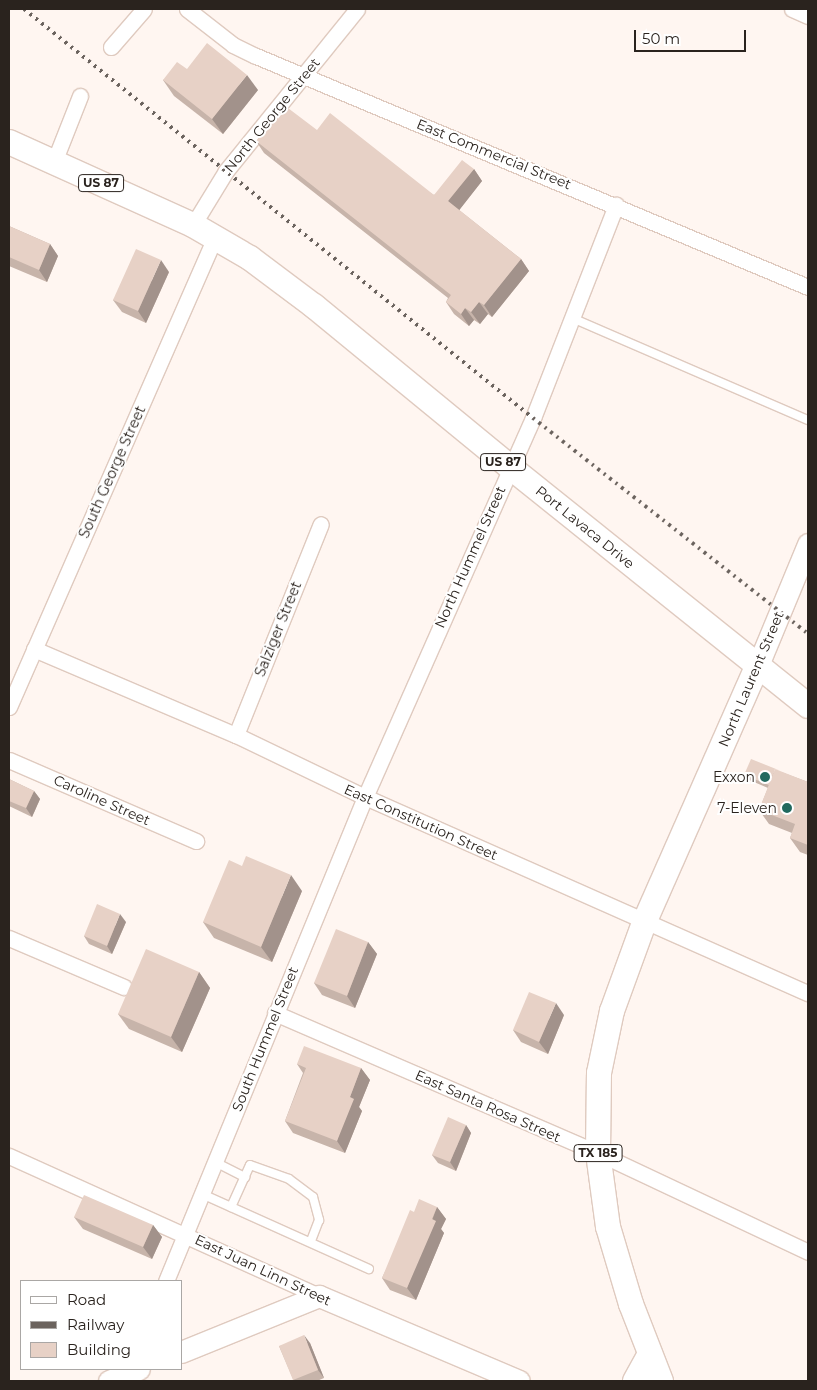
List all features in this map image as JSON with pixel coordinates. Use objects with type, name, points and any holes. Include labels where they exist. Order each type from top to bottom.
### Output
[{"type":"main road","name":"US 87","points":[[9,142],[193,225]]},
{"type":"main road","name":"Port Lavaca Drive","points":[[193,225],[250,258],[314,306],[510,467],[808,706]]},
{"type":"main road","name":"North Laurent Street","points":[[644,922],[758,665]]},
{"type":"main road","name":"TX 185","points":[[644,922],[612,1011],[600,1073],[598,1153],[608,1227],[650,1354],[661,1381]]},
{"type":"main road","points":[[635,1381],[650,1354]]},
{"type":"street","points":[[111,48],[144,9]]},
{"type":"street","name":"East Commercial Street","points":[[187,9],[234,45],[808,287]]},
{"type":"street","name":"North George Street","points":[[193,225],[226,171],[357,9]]},
{"type":"street","points":[[792,9],[808,16]]},
{"type":"street","points":[[54,162],[80,96]]},
{"type":"street","name":"North Hummel Street","points":[[365,797],[533,418],[616,205]]},
{"type":"street","name":"South George Street","points":[[9,707],[214,237]]},
{"type":"street","name":"Salziger Street","points":[[236,735],[321,524]]},
{"type":"street","name":"North Laurent Street","points":[[758,665],[807,549]]},
{"type":"street","name":"East Constitution Street","points":[[34,649],[236,735],[365,797],[644,922],[808,992]]},
{"type":"street","name":"Caroline Street","points":[[9,760],[196,841]]},
{"type":"street","name":"South Hummel Street","points":[[166,1280],[365,797]]},
{"type":"street","points":[[9,938],[124,987]]},
{"type":"street","name":"East Santa Rosa Street","points":[[275,1013],[598,1153],[808,1252]]},
{"type":"street","name":"East Juan Linn Street","points":[[9,1156],[318,1296],[513,1380]]},
{"type":"street","points":[[182,1352],[318,1296]]},
{"type":"lane","points":[[572,318],[808,420]]},
{"type":"lane","points":[[215,1162],[245,1176]]},
{"type":"lane","points":[[231,1207],[250,1165],[289,1179],[313,1197],[319,1220],[311,1241]]},
{"type":"lane","points":[[202,1194],[311,1241],[369,1269]]},
{"type":"building","points":[[207,43],[247,75],[212,119],[163,80],[177,62],[187,69]]},
{"type":"building","points":[[284,105],[317,130],[330,113],[434,195],[462,160],[474,169],[448,201],[521,259],[484,305],[479,302],[471,312],[465,308],[461,314],[446,302],[451,295],[256,141]]},
{"type":"building","points":[[9,226],[50,244],[39,270],[9,257]]},
{"type":"building","points":[[136,249],[161,260],[138,311],[113,300]]},
{"type":"building","points":[[751,759],[781,771],[775,769],[769,785],[744,775]]},
{"type":"building","points":[[775,769],[808,782],[808,845],[790,838],[795,824],[759,810]]},
{"type":"building","points":[[9,779],[34,791],[26,808],[9,801]]},
{"type":"building","points":[[246,856],[291,875],[261,947],[203,922],[229,860],[242,866]]},
{"type":"building","points":[[97,904],[120,914],[107,946],[84,936]]},
{"type":"building","points":[[336,929],[368,942],[347,996],[314,983]]},
{"type":"building","points":[[146,949],[199,972],[171,1037],[118,1014]]},
{"type":"building","points":[[529,992],[556,1003],[539,1042],[513,1030]]},
{"type":"building","points":[[304,1046],[361,1068],[350,1097],[354,1099],[337,1141],[285,1121],[306,1068],[297,1064]]},
{"type":"building","points":[[448,1117],[466,1125],[450,1162],[432,1155]]},
{"type":"building","points":[[84,1195],[153,1225],[143,1247],[74,1217]]},
{"type":"building","points":[[419,1199],[437,1207],[432,1219],[436,1221],[407,1288],[382,1278],[410,1210],[414,1212]]},
{"type":"building","points":[[304,1335],[318,1370],[293,1380],[279,1346]]},
{"type":"railway","points":[[24,9],[533,418],[808,634]]},
{"type":"place","name":"Exxon","points":[[765,777]]},
{"type":"place","name":"7-Eleven","points":[[787,808]]}]
